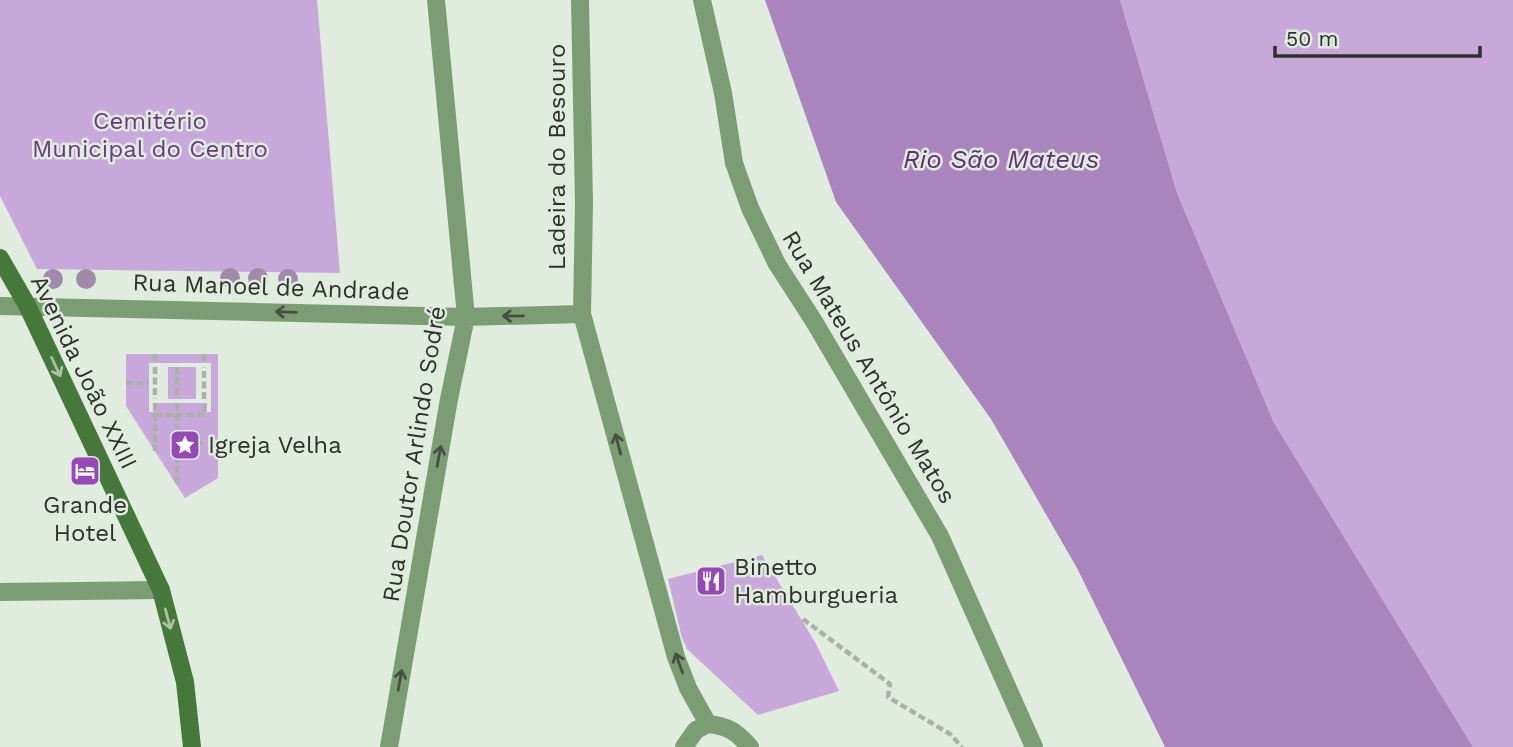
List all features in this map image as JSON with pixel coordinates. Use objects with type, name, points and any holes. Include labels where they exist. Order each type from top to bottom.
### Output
[{"type":"street","name":"Rua Doutor Arlindo Sodré","points":[[389,747],[449,399],[466,317],[436,0]]},
{"type":"street","name":"Ladeira do Besouro","points":[[580,0],[584,203],[582,314],[676,657],[688,688],[708,724]]},
{"type":"street","name":"Rua Mateus Antônio Matos","points":[[702,0],[723,93],[734,163],[750,208],[777,264],[815,323],[940,536],[1034,747]]},
{"type":"street","name":"Avenida João XXIII","points":[[0,258],[27,305],[161,590],[184,682],[192,747]]},
{"type":"street","name":"Rua Manoel de Andrade","points":[[0,306],[466,317],[582,314]]},
{"type":"street","points":[[0,592],[161,590]]},
{"type":"street","points":[[684,747],[696,730],[708,724],[724,725],[735,731],[750,747]]},
{"type":"path","points":[[155,354],[152,383],[155,401],[155,451]]},
{"type":"path","points":[[155,415],[204,415],[204,354]]},
{"type":"path","points":[[177,367],[177,486]]},
{"type":"path","points":[[126,383],[152,383]]},
{"type":"path","points":[[178,443],[203,443]]},
{"type":"path","points":[[803,619],[890,684],[888,697],[950,734],[961,747]]},
{"type":"green space","name":"Cemitério Municipal do Centro","points":[[0,0],[317,0],[340,273],[37,269],[0,196]]},
{"type":"green space","points":[[1120,0],[1513,0],[1513,747],[1473,747],[1274,423],[1177,193]]},
{"type":"green space","name":"Igreja Velha","points":[[126,354],[218,354],[218,478],[185,498],[126,406]],"holes":[[[149,363],[211,363],[211,412],[207,412],[207,403],[153,403],[153,412],[149,412]]]},
{"type":"green space","points":[[168,367],[196,367],[196,399],[168,399]]},
{"type":"green space","points":[[762,555],[815,642],[839,691],[758,715],[687,649],[668,579]]},
{"type":"water","name":"Rio São Mateus","points":[[765,0],[1120,0],[1177,193],[1274,423],[1473,747],[1165,747],[1077,568],[991,419],[836,202]]},
{"type":"place","name":"Igreja Velha","points":[[185,445]]},
{"type":"place","name":"Grande Hotel","points":[[85,471]]},
{"type":"place","name":"Binetto Hamburgueria","points":[[711,581]]}]
